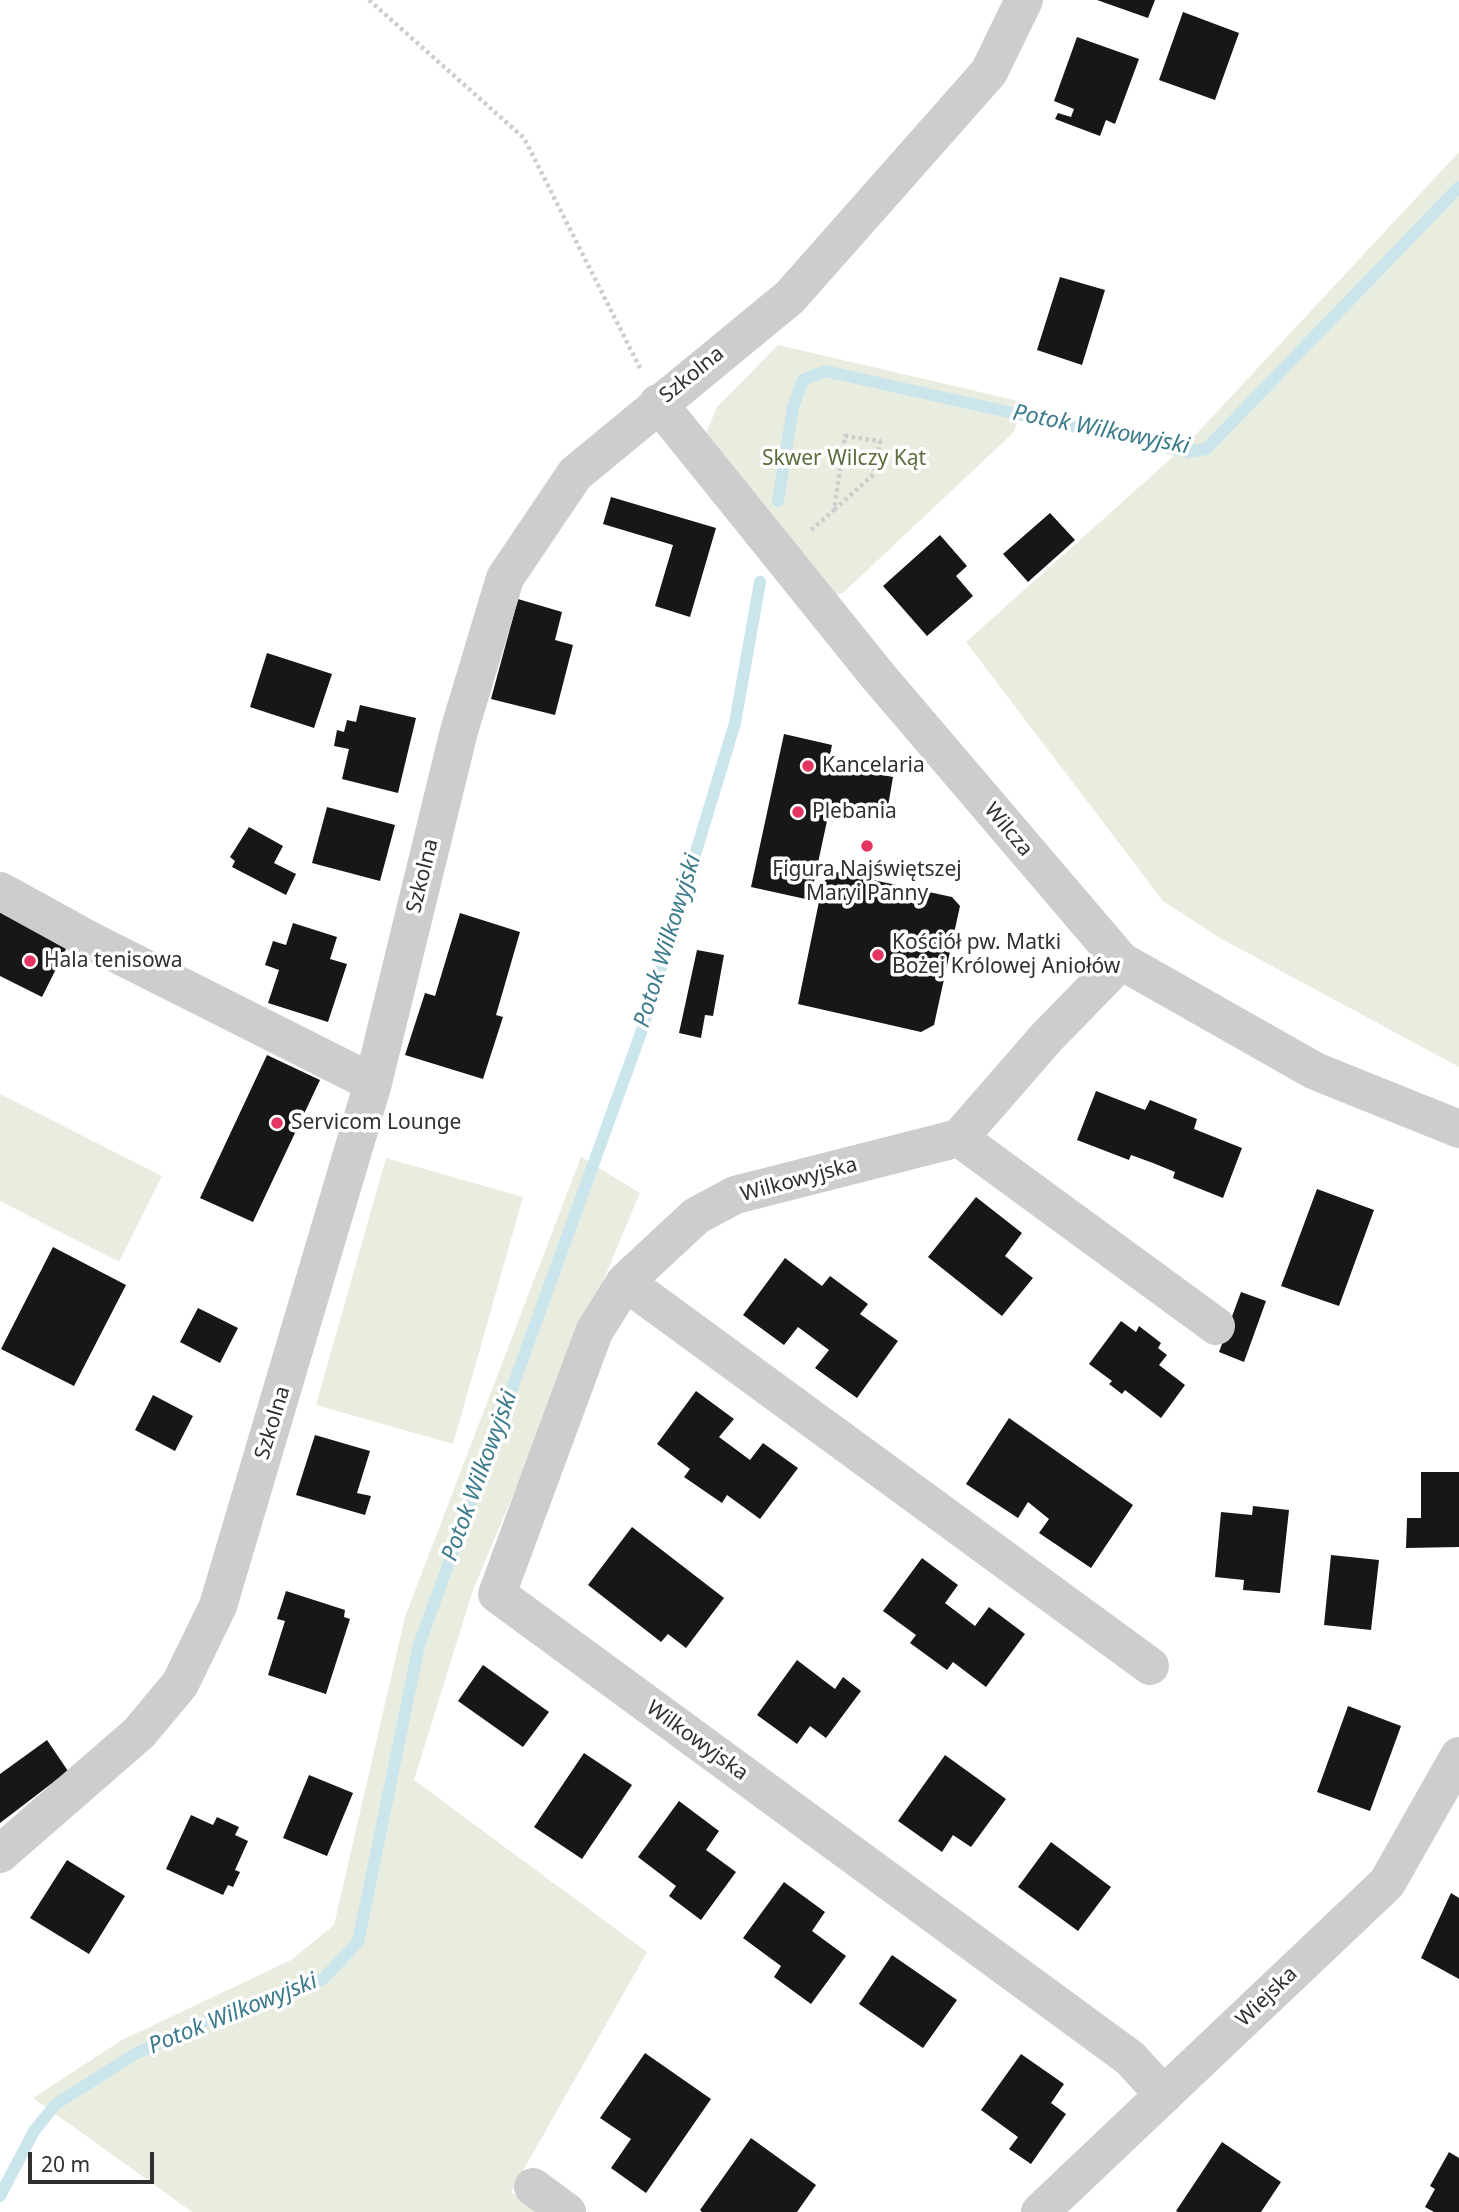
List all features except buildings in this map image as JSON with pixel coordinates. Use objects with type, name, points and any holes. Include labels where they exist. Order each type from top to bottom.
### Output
[{"type":"street","name":"Szkolna","points":[[0,1854],[139,1733],[180,1684],[218,1606],[373,1083],[459,731],[505,578],[575,474],[790,297],[989,72],[1024,0]]},
{"type":"street","name":"Wilcza","points":[[658,403],[878,676],[1121,961],[1315,1072],[1459,1129]]},
{"type":"street","points":[[0,891],[91,941],[373,1083]]},
{"type":"street","points":[[1121,961],[1046,1038],[959,1138],[1216,1326]]},
{"type":"street","name":"Wilkowyjska","points":[[959,1138],[736,1195],[696,1216],[625,1282],[594,1332],[497,1594],[1130,2058],[1164,2095]]},
{"type":"street","points":[[625,1282],[1150,1666]]},
{"type":"street","name":"Wiejska","points":[[1040,2212],[1387,1883],[1459,1756]]},
{"type":"street","points":[[533,2187],[566,2212]]},
{"type":"path","points":[[369,0],[524,138],[658,403]]},
{"type":"path","points":[[782,557],[874,474],[880,441],[845,436],[834,510]]},
{"type":"green space","points":[[1459,152],[1459,1067],[1220,938],[1163,901],[966,642],[1186,445]]},
{"type":"green space","name":"Skwer Wilczy Kąt","points":[[778,345],[1023,402],[1014,432],[843,593],[836,595],[713,455],[707,431],[717,407]]},
{"type":"green space","points":[[0,1094],[162,1176],[119,1262],[0,1201]]},
{"type":"green space","points":[[581,1157],[640,1193],[473,1590],[414,1780],[647,1952],[511,2192],[540,2212],[192,2212],[33,2098],[122,2040],[291,1960],[334,1925],[405,1617]]},
{"type":"green space","points":[[386,1158],[523,1197],[453,1444],[316,1405]]},
{"type":"waterway","name":"Potok Wilkowyjski","points":[[778,501],[793,407],[803,380],[825,371],[1187,452],[1206,449],[1459,187]]},
{"type":"waterway","name":"Potok Wilkowyjski","points":[[0,2196],[34,2131],[56,2104],[135,2054],[204,2022],[323,1979],[358,1942],[419,1645],[642,1030],[735,723],[760,582]]},
{"type":"place","name":"Kancelaria","points":[[808,766]]},
{"type":"place","name":"Plebania","points":[[798,812]]},
{"type":"place","name":"Figura Najświętszej Maryi Panny","points":[[867,846]]},
{"type":"place","name":"Kościół pw. Matki Bożej Królowej Aniołów","points":[[878,955]]},
{"type":"place","name":"Hala tenisowa","points":[[30,961]]},
{"type":"place","name":"Servicom Lounge","points":[[277,1123]]}]
